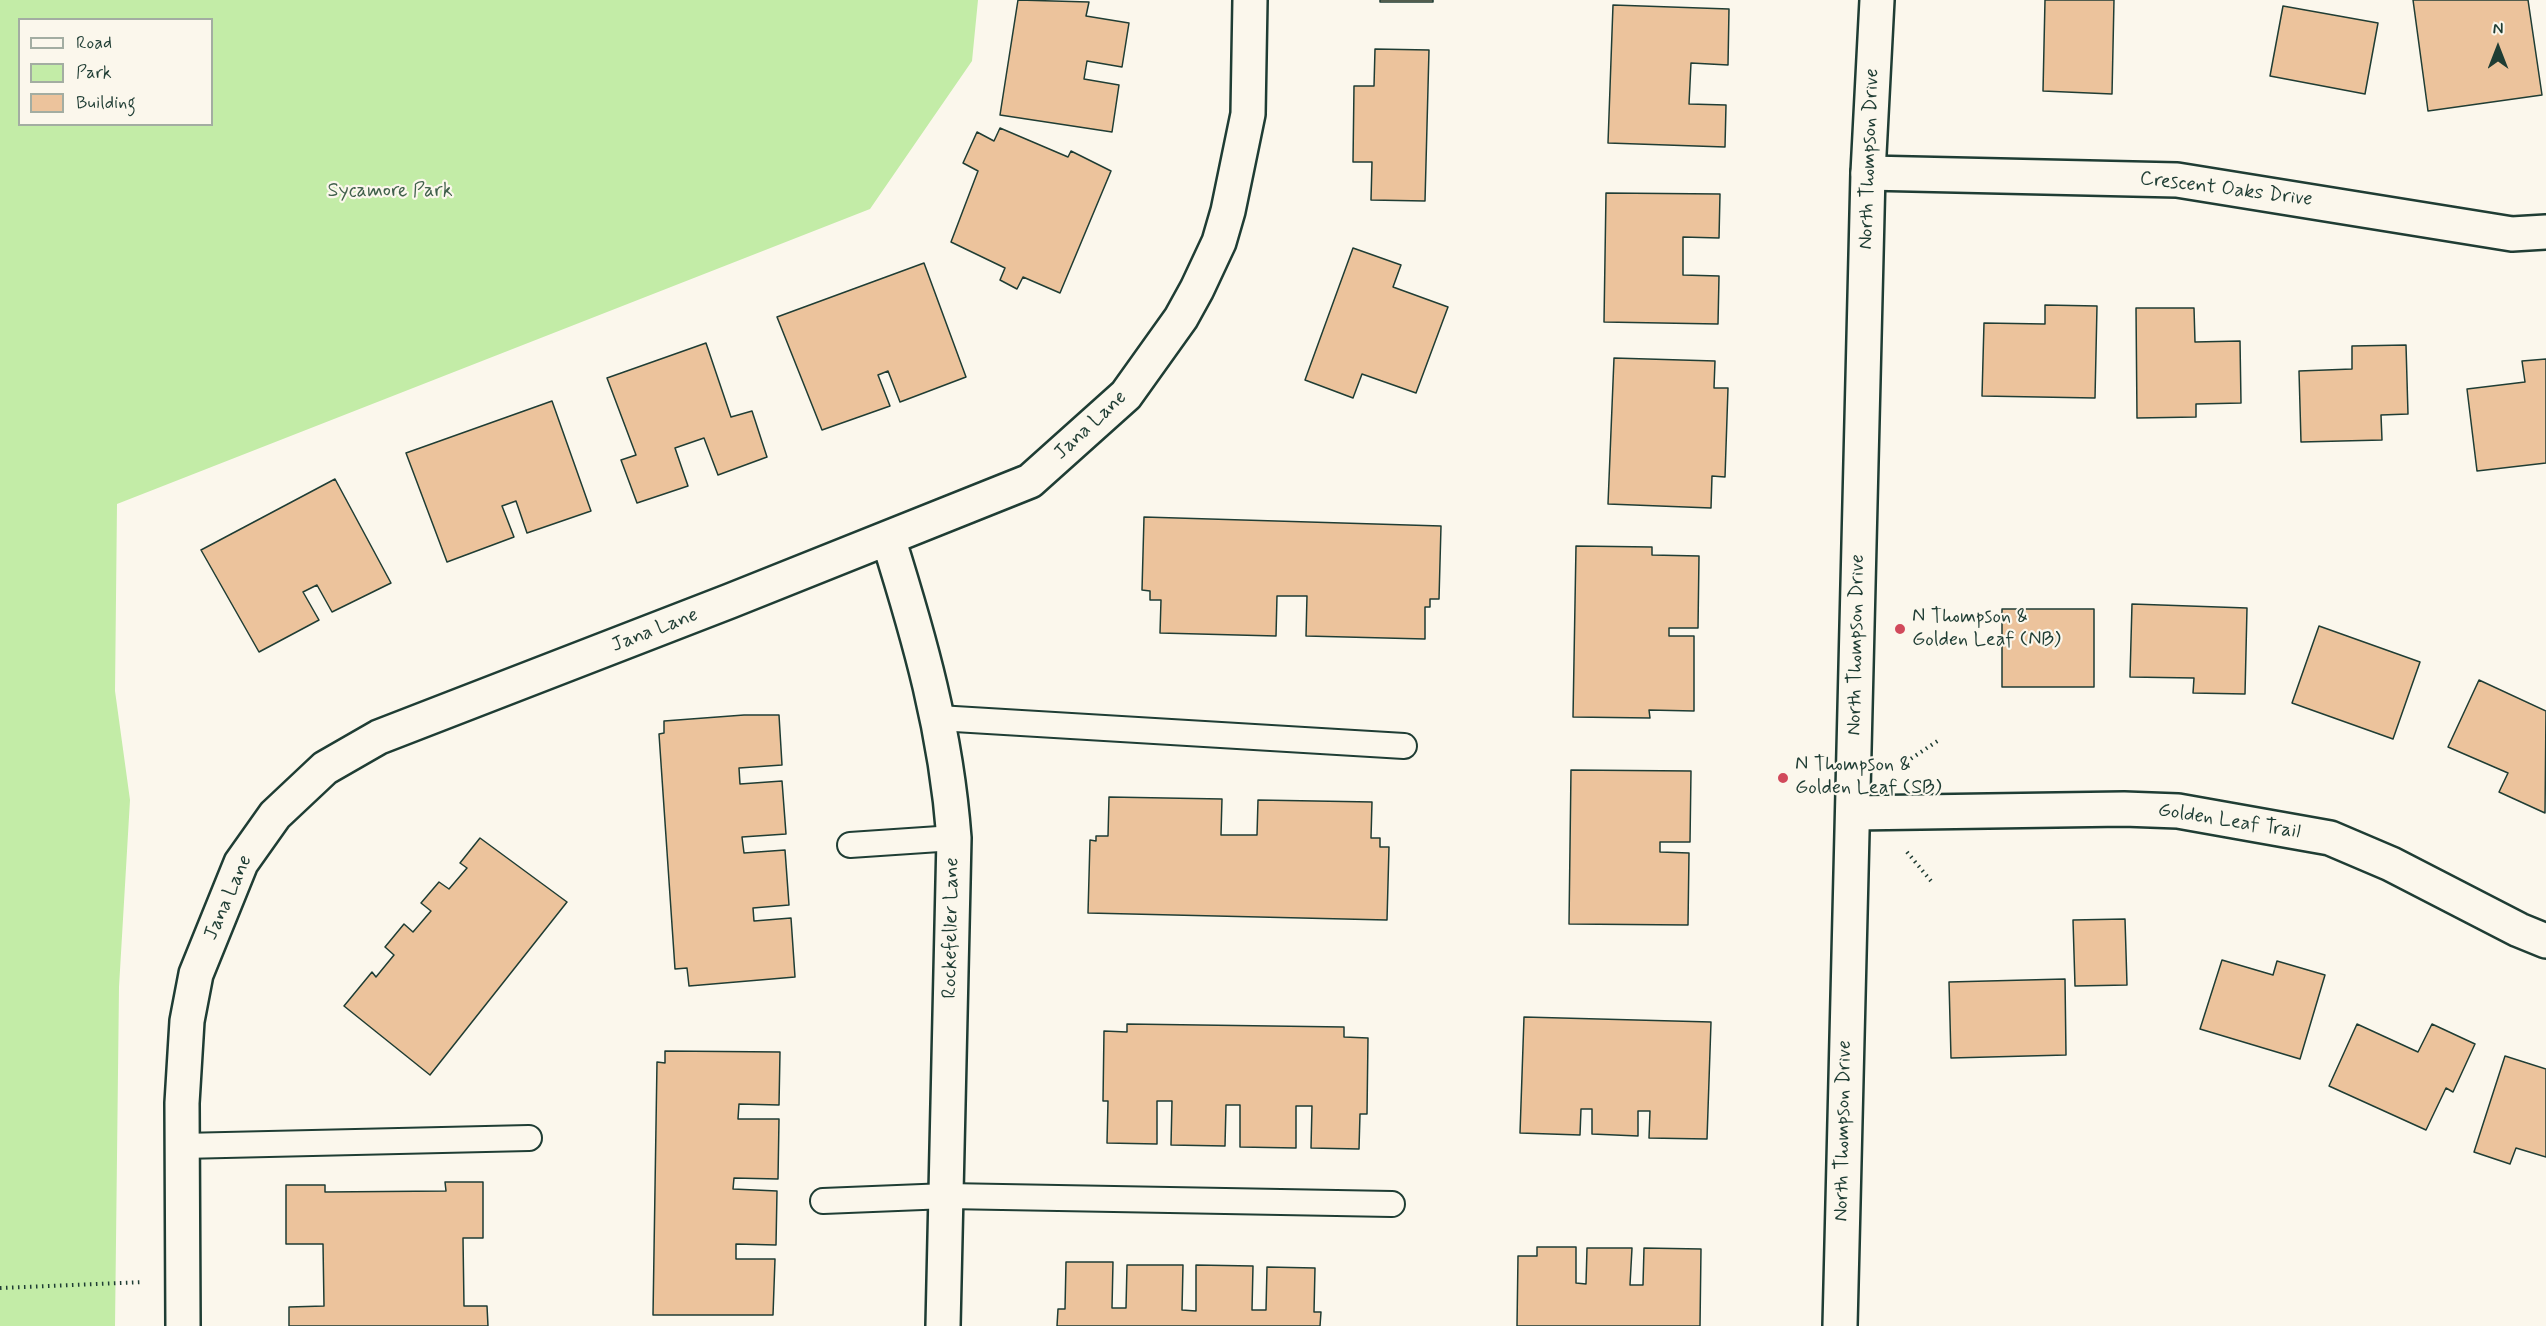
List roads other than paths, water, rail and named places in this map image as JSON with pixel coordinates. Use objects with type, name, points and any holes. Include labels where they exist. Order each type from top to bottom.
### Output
[{"type":"street","name":"Jana Lane","points":[[183,1326],[182,1146],[187,1021],[196,974],[241,863],[275,816],[325,768],[380,737],[1029,481],[1126,395],[1181,318],[1219,242],[1228,211],[1248,114],[1250,0]]},
{"type":"street","name":"North Thompson Drive","points":[[1840,1326],[1868,173],[1877,0]]},
{"type":"street","name":"Crescent Oaks Drive","points":[[1868,173],[2177,180],[2512,234],[2546,232]]},
{"type":"street","name":"Rockefeller Lane","points":[[888,538],[923,652],[950,778],[954,838],[943,1326]]},
{"type":"street","name":"Golden Leaf Trail","points":[[1853,813],[2124,809],[2178,811],[2330,838],[2391,864],[2519,930],[2546,941]]},
{"type":"lane","points":[[938,718],[1404,746]]},
{"type":"lane","points":[[850,845],[954,838]]},
{"type":"lane","points":[[182,1146],[529,1138]]},
{"type":"lane","points":[[823,1202],[947,1196],[1392,1204]]},
{"type":"place","name":"N Thompson & Golden Leaf (NB)","points":[[1900,629]]},
{"type":"place","name":"N Thompson & Golden Leaf (SB)","points":[[1783,778]]},
{"type":"park label","name":"Sycamore Park","points":[[390,192]]}]
